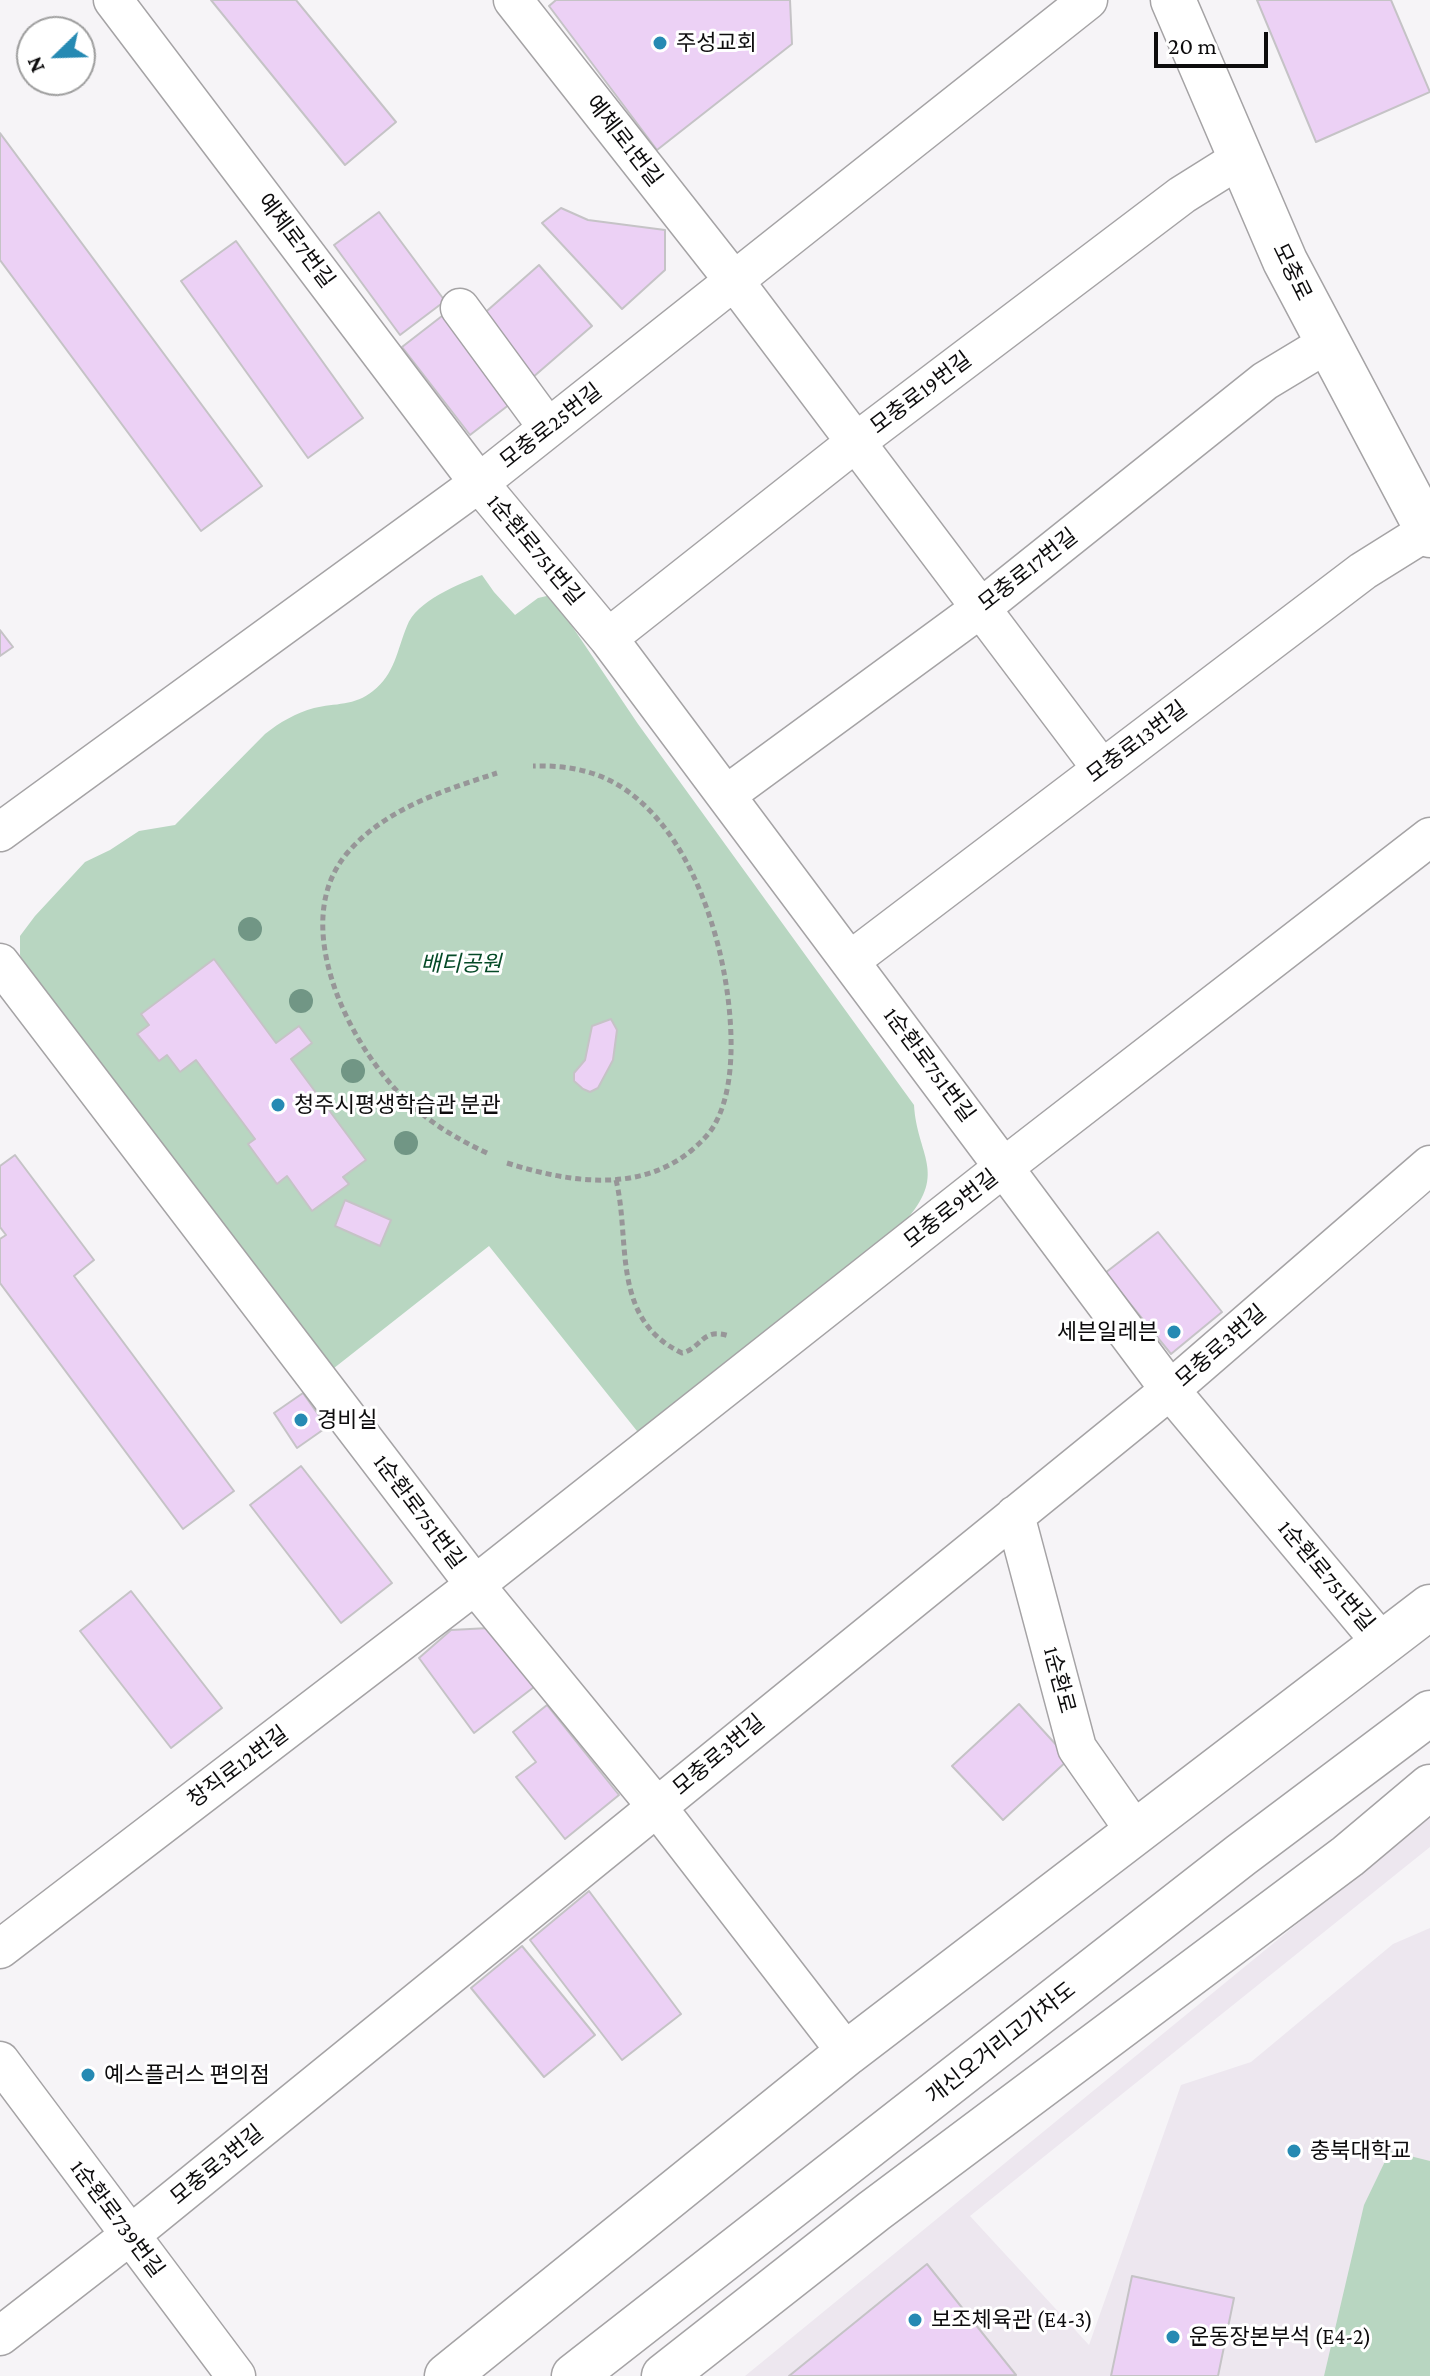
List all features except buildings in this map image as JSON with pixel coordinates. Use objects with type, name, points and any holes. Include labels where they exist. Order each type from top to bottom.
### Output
[{"type":"main road","name":"모충로","points":[[1173,0],[1285,261],[1429,532]]},
{"type":"main road","points":[[447,2376],[847,2053],[1430,1607]]},
{"type":"main road","name":"개신오거리고가차도","points":[[574,2376],[1241,1855],[1430,1713]]},
{"type":"main road","points":[[664,2376],[874,2211],[1348,1856],[1430,1787]]},
{"type":"street","name":"예체로7번길","points":[[113,0],[479,483]]},
{"type":"street","name":"예체로1번길","points":[[513,0],[735,282],[1102,769]]},
{"type":"street","name":"모충로25번길","points":[[0,832],[479,483],[1088,0]]},
{"type":"street","name":"모충로19번길","points":[[608,638],[856,442],[1182,195],[1241,158]]},
{"type":"street","points":[[460,308],[548,428]]},
{"type":"street","name":"모충로17번길","points":[[726,795],[981,608],[1265,381],[1328,343]]},
{"type":"street","name":"1순환로751번길","points":[[479,483],[608,638],[1170,1390],[1382,1643]]},
{"type":"street","name":"모충로13번길","points":[[851,960],[1363,571],[1429,532]]},
{"type":"street","name":"모충로9번길","points":[[475,1585],[1004,1167],[1430,837]]},
{"type":"street","name":"1순환로751번길","points":[[0,963],[475,1585],[657,1807],[847,2053]]},
{"type":"street","name":"모충로3번길","points":[[0,2336],[129,2236],[1170,1390],[1430,1165]]},
{"type":"street","name":"1순환로","points":[[1015,1515],[1077,1748],[1135,1831]]},
{"type":"street","name":"창직로12번길","points":[[0,1949],[475,1585]]},
{"type":"street","name":"1순환로739번길","points":[[0,2061],[236,2376]]},
{"type":"path","points":[[507,1163],[562,1178],[616,1180],[640,1176],[675,1163],[703,1141],[718,1118],[731,1074],[725,974],[711,921],[696,881],[670,838],[642,803],[611,781],[581,769],[533,766]]},
{"type":"path","points":[[487,1153],[430,1121],[385,1078],[347,1018],[336,993],[323,941],[323,914],[336,870],[365,834],[433,795],[497,773]]},
{"type":"path","points":[[616,1180],[621,1200],[628,1288],[641,1315],[671,1348],[682,1353],[690,1351],[704,1336],[712,1334],[729,1336],[735,1342]]},
{"type":"shaded area","name":"충북대학교","points":[[1430,1815],[1430,1847],[970,2216],[1089,2345],[1181,2085],[1251,2062],[1393,1944],[1430,1928],[1430,2376],[745,2376]]},
{"type":"green space","name":"배티공원","points":[[482,575],[515,615],[538,598],[551,595],[638,724],[914,1105],[927,1163],[926,1188],[908,1218],[641,1436],[489,1246],[329,1372],[26,975],[20,955],[20,936],[85,862],[139,831],[175,825],[265,734],[282,722],[301,712],[359,699],[373,691],[391,669],[407,626],[419,609],[439,594]]},
{"type":"green space","points":[[1390,2151],[1430,2161],[1430,2376],[1324,2376],[1364,2205]]},
{"type":"place","name":"주성교회","points":[[660,43]]},
{"type":"place","name":"청주시평생학습관 분관","points":[[278,1105]]},
{"type":"place","name":"세븐일레븐","points":[[1174,1332]]},
{"type":"place","name":"경비실","points":[[301,1420]]},
{"type":"place","name":"예스플러스 편의점","points":[[88,2075]]},
{"type":"place","name":"충북대학교","points":[[1294,2151]]},
{"type":"place","name":"보조체육관 (E4-3)","points":[[915,2320]]},
{"type":"place","name":"운동장본부석 (E4-2)","points":[[1173,2337]]}]
